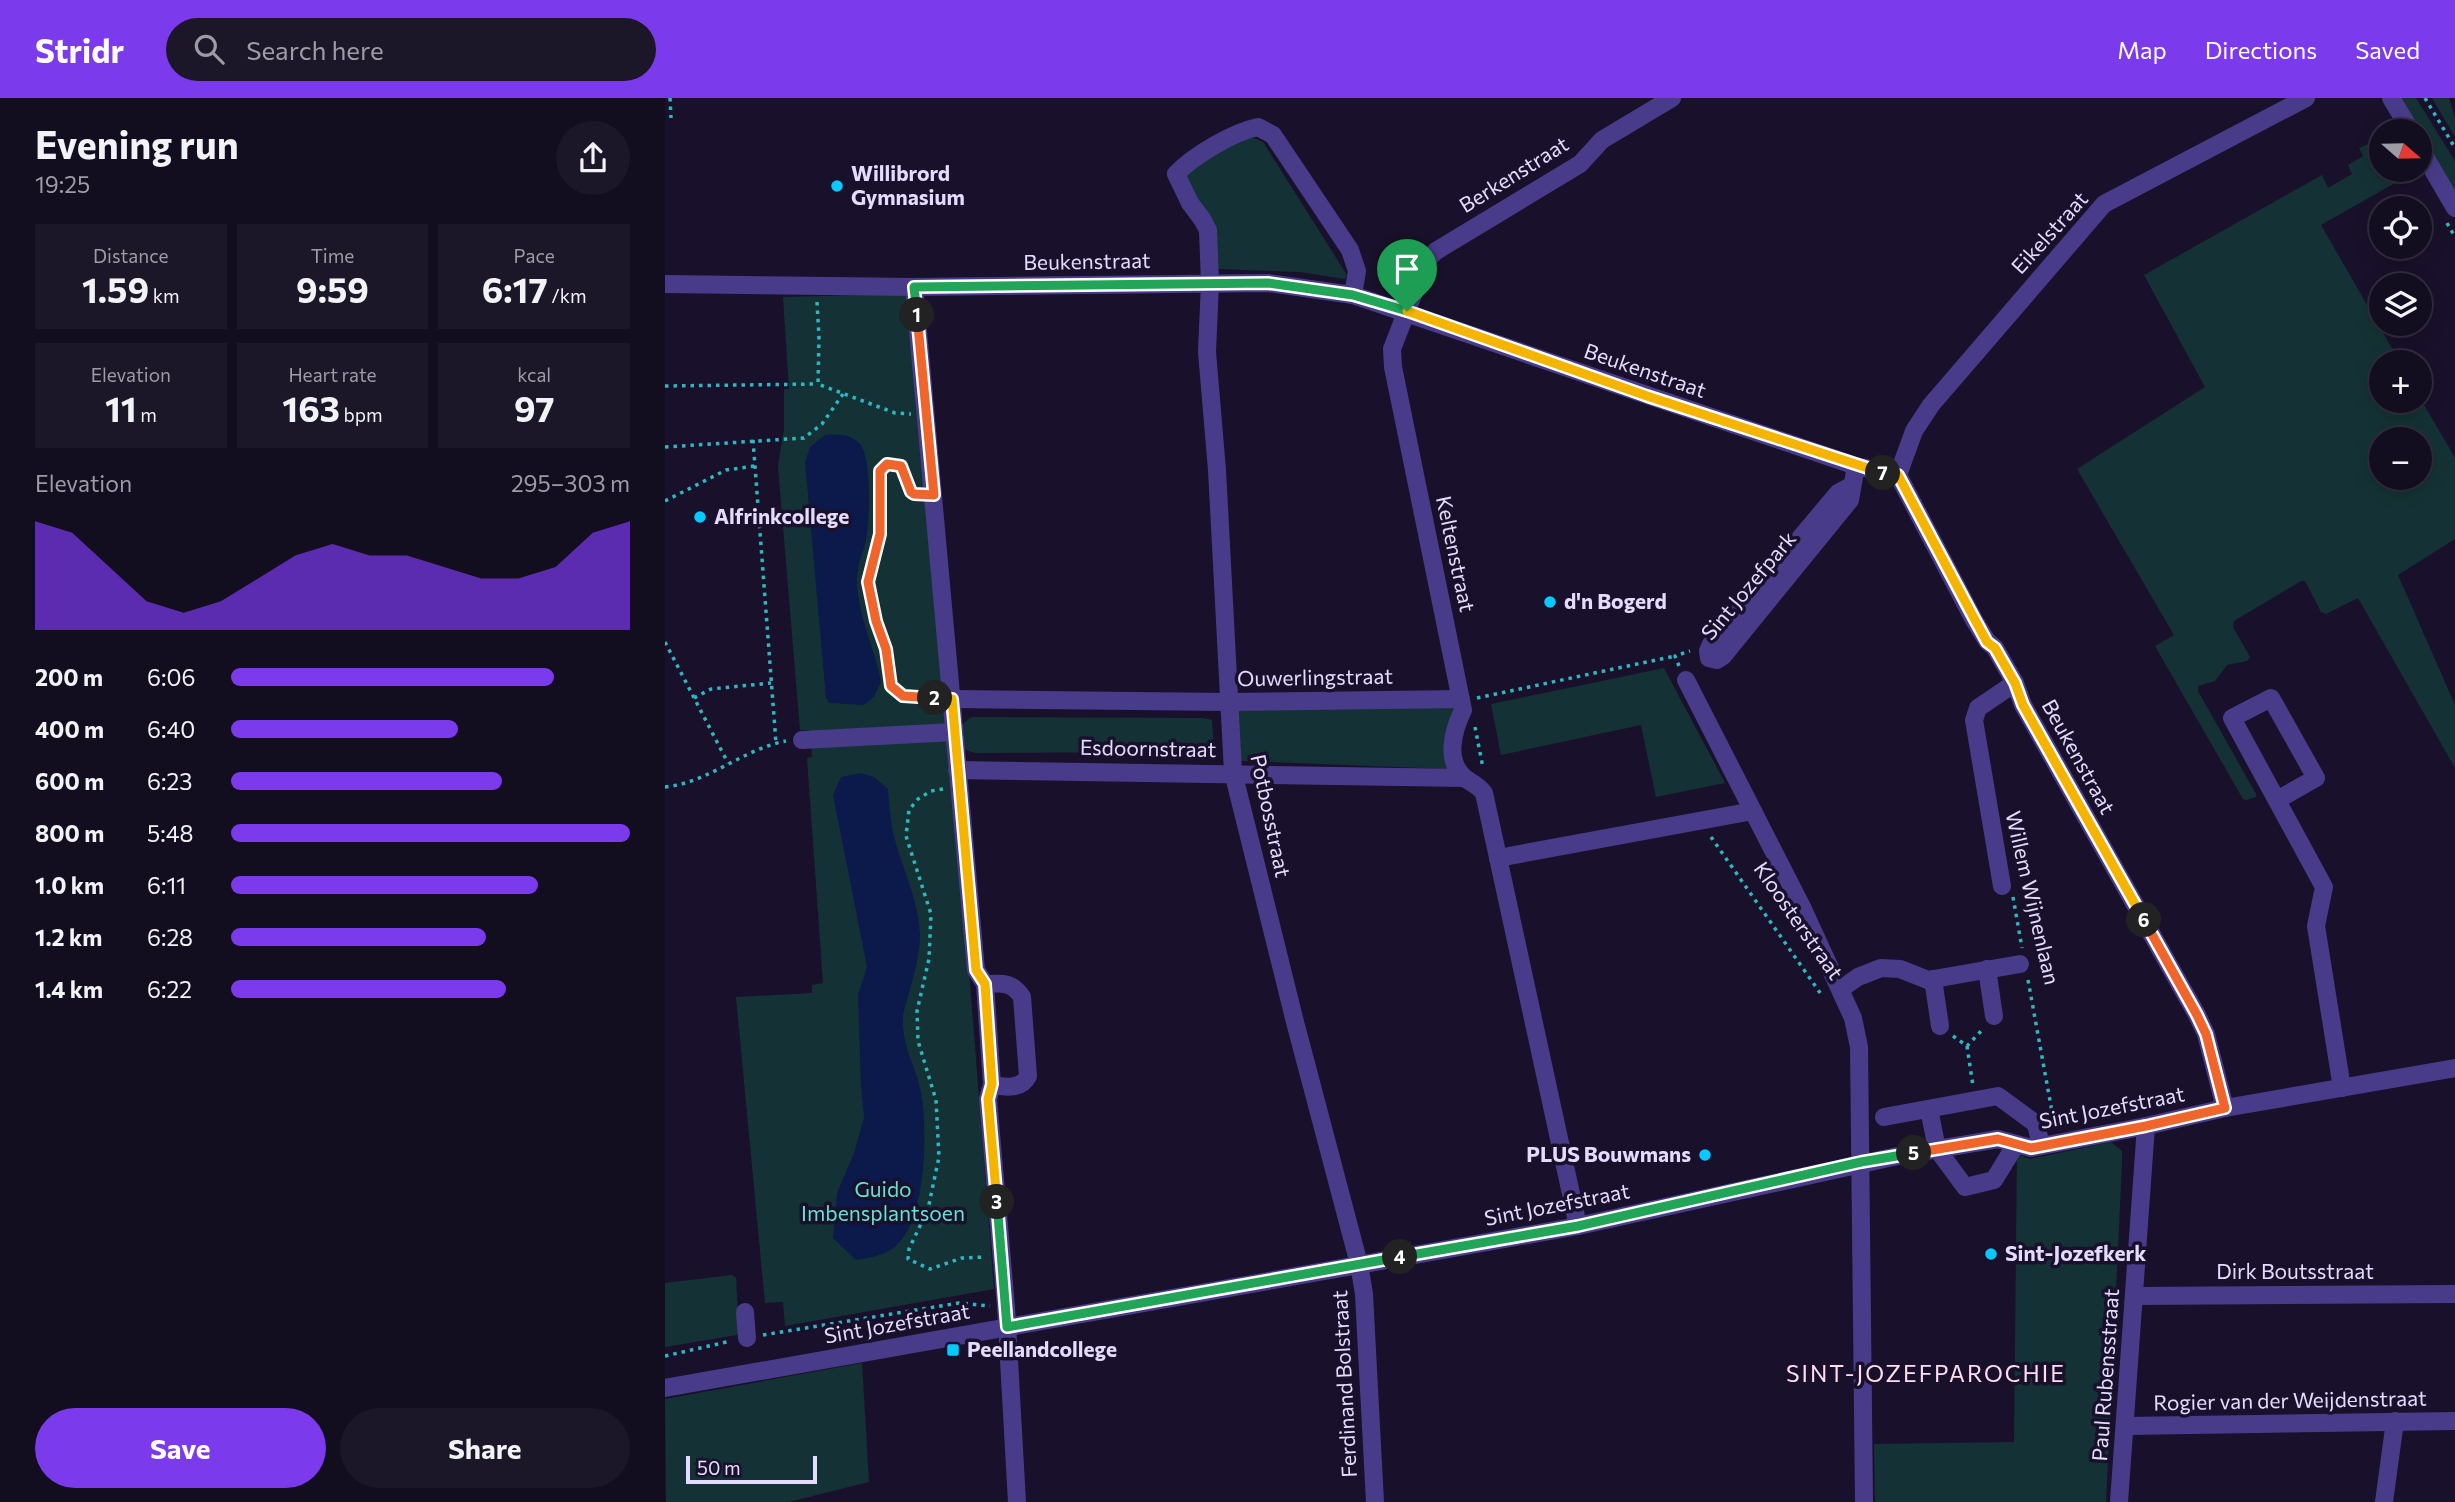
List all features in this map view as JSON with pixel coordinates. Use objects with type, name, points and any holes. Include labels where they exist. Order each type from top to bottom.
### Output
[{"type":"street","name":"Berkenstraat","points":[[1407,311],[1426,261],[1436,251],[1580,164],[1602,140],[1672,98]]},
{"type":"street","name":"Eikelstraat","points":[[1898,475],[1914,431],[1931,405],[2104,204],[2307,98]]},
{"type":"street","points":[[2391,98],[2404,119]]},
{"type":"street","name":"Potbosstraat","points":[[1353,295],[1357,271],[1350,250],[1273,135],[1258,127],[1245,130],[1185,165],[1176,174],[1189,202],[1208,230],[1210,284],[1207,352],[1217,470],[1234,772],[1295,1023],[1359,1264]]},
{"type":"street","points":[[2433,170],[2455,208]]},
{"type":"street","name":"Beukenstraat","points":[[665,284],[914,287],[1268,283],[1353,295],[1407,311],[1856,466],[1898,475],[1987,642],[1995,648],[2015,683],[2023,705],[2197,1015],[2206,1034],[2225,1108]]},
{"type":"street","points":[[914,287],[976,970],[985,984],[992,1084],[988,1099],[1006,1307],[1017,1502]]},
{"type":"street","name":"Keltenstraat","points":[[1407,311],[1392,349],[1393,367],[1463,710],[1454,733],[1454,764],[1465,778],[1478,785],[1484,793]]},
{"type":"street","name":"Sint Jozefpark","points":[[1851,486],[1838,493],[1711,644],[1709,658],[1717,660],[1723,656],[1850,500],[1856,466]]},
{"type":"street","points":[[1498,858],[1753,811],[1686,680]]},
{"type":"street","name":"Willem Wijnenlaan","points":[[2002,886],[1974,720],[1978,708],[2015,683]]},
{"type":"street","points":[[2277,800],[2316,778],[2271,698],[2232,718],[2324,887],[2316,926],[2341,1088]]},
{"type":"street","name":"Ouwerlingstraat","points":[[952,699],[1228,702],[1461,699]]},
{"type":"street","points":[[794,740],[954,732]]},
{"type":"street","name":"Esdoornstraat","points":[[958,778],[1234,772],[1465,778]]},
{"type":"street","points":[[1484,793],[1578,1226]]},
{"type":"street","name":"Kloosterstraat","points":[[1753,811],[1841,989],[1853,1018],[1859,1047],[1864,1502]]},
{"type":"street","points":[[1841,989],[1859,977],[1881,968],[1900,969],[1928,980],[2023,963]]},
{"type":"street","points":[[1987,969],[1994,1016]]},
{"type":"street","points":[[1933,979],[1940,1026]]},
{"type":"street","points":[[985,984],[1008,983],[1017,989],[1022,997],[1028,1076],[1025,1082],[1018,1086],[1000,1087],[992,1084]]},
{"type":"street","name":"Sint Jozefstraat","points":[[665,1388],[1578,1226],[1861,1162],[1998,1139],[2031,1148],[2225,1108],[2455,1068]]},
{"type":"street","points":[[1884,1117],[1998,1096],[2036,1124],[2049,1144]]},
{"type":"street","points":[[1929,1109],[1937,1149],[1965,1187],[1994,1180],[2016,1144]]},
{"type":"street","name":"Paul Rubensstraat","points":[[2119,1502],[2146,1126]]},
{"type":"street","name":"Ferdinand Bolstraat","points":[[1359,1264],[1364,1294],[1374,1502]]},
{"type":"street","name":"Dirk Boutsstraat","points":[[2135,1296],[2455,1294]]},
{"type":"street","points":[[745,1312],[747,1338]]},
{"type":"street","points":[[2384,1502],[2395,1421]]},
{"type":"street","name":"Rogier van der Weijdenstraat","points":[[2126,1426],[2453,1421]]},
{"type":"path","points":[[670,98],[671,118]]},
{"type":"path","points":[[2425,98],[2455,148]]},
{"type":"path","points":[[815,286],[819,337],[818,384]]},
{"type":"path","points":[[665,386],[818,384],[894,414],[926,414]]},
{"type":"path","points":[[665,447],[804,438],[822,424],[843,394]]},
{"type":"path","points":[[753,440],[776,743]]},
{"type":"path","points":[[934,495],[911,492],[901,466],[887,464],[880,471],[880,534],[868,582],[876,621],[886,649],[891,686],[903,696],[952,699]]},
{"type":"path","points":[[665,501],[726,470],[755,466]]},
{"type":"path","points":[[665,642],[728,763]]},
{"type":"path","points":[[1461,699],[1555,683],[1675,656]]},
{"type":"path","points":[[694,698],[711,689],[771,683]]},
{"type":"path","points":[[1475,724],[1484,776],[1484,793]]},
{"type":"path","points":[[665,787],[684,785],[768,744],[794,740]]},
{"type":"path","points":[[958,778],[918,799],[909,810],[906,836],[931,914],[929,959],[917,1011],[918,1041],[936,1100],[939,1157],[928,1209],[909,1249],[908,1259],[930,1269],[962,1258],[1001,1256]]},
{"type":"path","name":"Kloosterstraat","points":[[1700,821],[1830,1007]]},
{"type":"path","name":"Willem Wijnenlaan","points":[[2002,886],[2013,897],[2049,1144]]},
{"type":"path","points":[[1940,1026],[1967,1046],[1994,1016]]},
{"type":"path","name":"Sint Jozefstraat","points":[[665,1356],[747,1338],[958,1303],[1006,1307]]},
{"type":"green space","points":[[2399,98],[2416,98],[2429,119],[2411,119]]},
{"type":"green space","points":[[2432,98],[2449,98],[2455,118],[2455,137]]},
{"type":"green space","points":[[2433,125],[2455,161],[2455,195],[2433,158]]},
{"type":"green space","points":[[1244,137],[1263,142],[1347,275],[1345,279],[1300,272],[1218,269],[1185,184],[1185,171]]},
{"type":"green space","points":[[2369,144],[2369,182],[2397,182],[2321,225],[2369,308],[2369,336],[2385,336],[2393,350],[2369,350],[2369,413],[2429,413],[2455,458],[2455,539],[2398,575],[2455,705],[2455,768],[2358,598],[2326,614],[2321,612],[2305,581],[2301,581],[2234,621],[2233,627],[2250,657],[2247,661],[2227,665],[2215,681],[2198,686],[2198,691],[2256,794],[2256,797],[2246,800],[2155,646],[2174,635],[2077,469],[2205,387],[2144,275],[2322,175],[2328,188],[2352,174],[2348,165],[2363,156],[2359,148]]},
{"type":"green space","name":"Guido Imbensplantsoen","points":[[909,296],[952,753],[994,1289],[785,1326],[783,1302],[765,1303],[736,997],[812,993],[812,985],[823,983],[807,758],[812,757],[810,730],[800,730],[778,466],[784,429],[784,389],[789,389],[783,297]]},
{"type":"green space","points":[[1664,668],[1725,783],[1656,797],[1641,725],[1501,755],[1491,704]]},
{"type":"green space","points":[[1455,706],[1446,733],[1448,769],[1242,761],[1234,758],[1237,707]]},
{"type":"green space","points":[[972,717],[1203,718],[1212,720],[1214,752],[976,753],[961,745],[960,736],[965,722]]},
{"type":"green space","points":[[2111,1142],[2122,1151],[2122,1163],[2106,1502],[1875,1502],[1874,1444],[2014,1442],[2017,1154],[2030,1159]]},
{"type":"green space","points":[[732,1275],[736,1278],[737,1335],[665,1347],[665,1283]]},
{"type":"green space","points":[[862,1363],[869,1482],[789,1502],[666,1502],[665,1399]]},
{"type":"water","points":[[825,435],[853,438],[860,444],[867,462],[868,519],[857,582],[860,608],[881,682],[874,697],[864,705],[829,703],[826,698],[805,462],[810,447]]},
{"type":"water","points":[[861,773],[874,777],[888,789],[892,827],[919,921],[918,957],[904,1009],[903,1029],[921,1092],[924,1152],[918,1199],[904,1237],[888,1251],[856,1260],[833,1238],[837,1193],[854,1153],[864,1118],[858,995],[867,967],[833,795],[841,777]]},
{"type":"place","name":"Willibrord Gymnasium","points":[[837,186]]},
{"type":"place","name":"Alfrinkcollege","points":[[700,517]]},
{"type":"place","name":"d'n Bogerd","points":[[1550,602]]},
{"type":"place","name":"PLUS Bouwmans","points":[[1705,1155]]},
{"type":"place","name":"Sint-Jozefkerk","points":[[1991,1254]]},
{"type":"place","name":"Peellandcollege","points":[[953,1350]]},
{"type":"district","name":"SINT-JOZEFPAROCHIE","points":[[1926,1374]]},
{"type":"route","points":[[1268,283],[1353,295],[1407,311],[1856,466],[1898,475],[1987,642],[1995,648],[2015,683],[2023,705],[2197,1015],[2206,1034],[2225,1108],[2031,1148],[1998,1139],[1902,1154],[1578,1226],[1007,1327],[988,1099],[992,1084],[985,984],[976,970],[952,699],[903,696],[891,686],[891,671],[870,600],[868,582],[880,534],[880,471],[887,464],[901,466],[911,492],[934,495],[914,287],[1268,283]]}]
